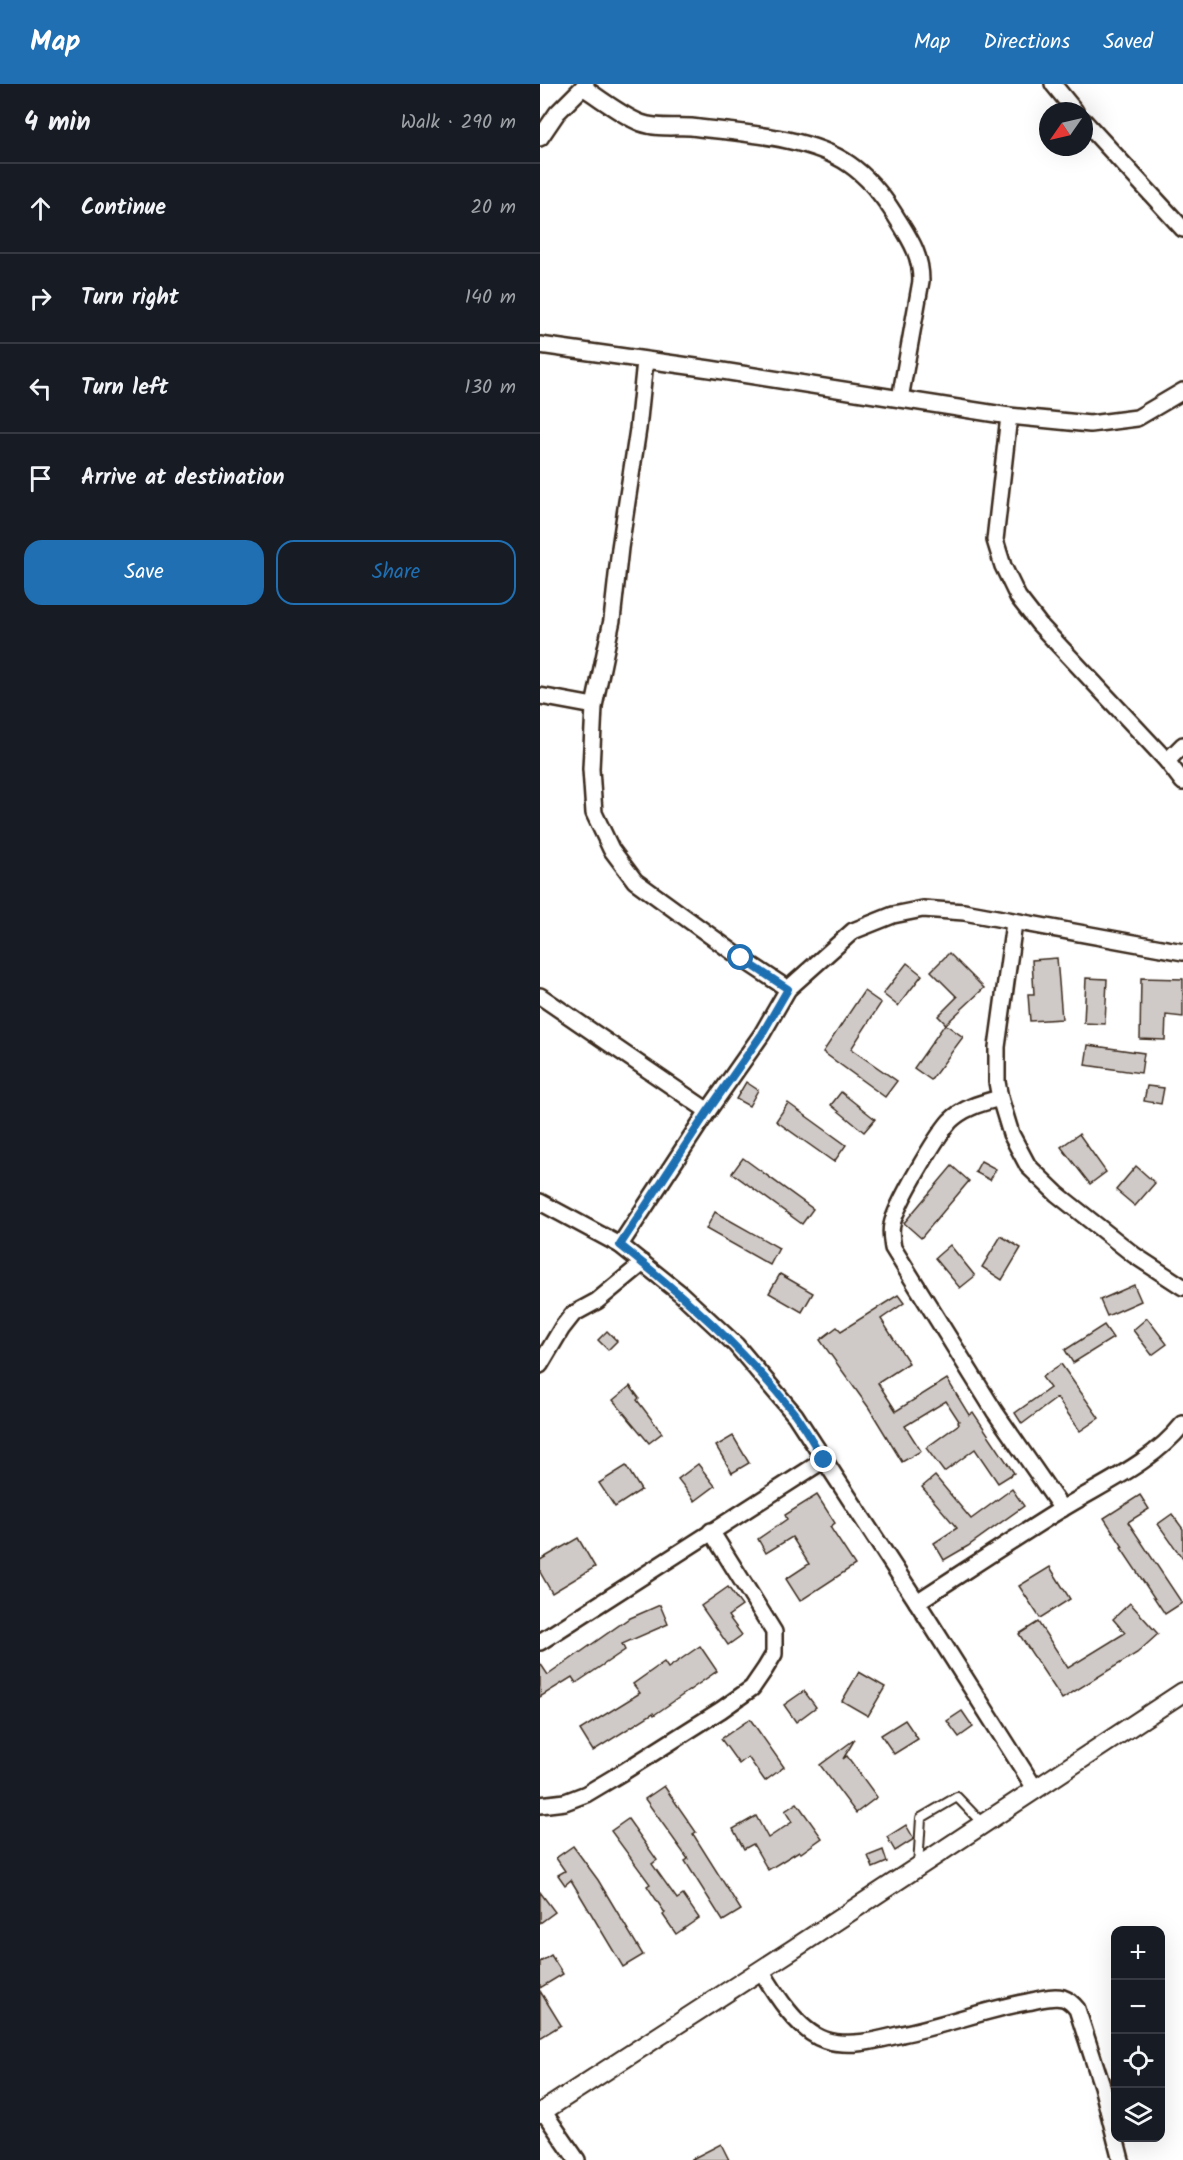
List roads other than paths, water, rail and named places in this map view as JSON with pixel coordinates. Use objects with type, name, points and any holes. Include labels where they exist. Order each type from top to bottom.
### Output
[{"type":"street","points":[[1053,84],[1068,102]]},
{"type":"street","points":[[540,138],[557,114],[585,86],[641,123],[729,132],[807,144],[850,165],[872,184],[906,234],[921,264],[921,281],[900,399]]},
{"type":"street","points":[[1093,131],[1183,229]]},
{"type":"street","points":[[540,345],[1009,416],[1090,424],[1137,418],[1183,391]]},
{"type":"street","points":[[645,361],[612,620],[594,706],[591,769],[594,813],[610,849],[635,881],[788,989]]},
{"type":"street","points":[[1009,416],[995,540],[1003,566],[1018,597],[1039,624],[1167,761],[1183,782]]},
{"type":"street","points":[[540,696],[594,706]]},
{"type":"street","points":[[1167,761],[1183,745]]},
{"type":"street","points":[[620,1245],[708,1111],[762,1034],[788,989],[853,931],[893,915],[923,909],[964,912],[1183,952]]},
{"type":"street","points":[[1014,922],[997,1047],[997,1082],[1011,1134],[1028,1166],[1057,1194],[1106,1234],[1183,1287]]},
{"type":"street","points":[[540,996],[708,1111]]},
{"type":"street","points":[[1000,1098],[971,1106],[951,1121],[924,1161],[898,1207],[891,1226],[892,1248],[995,1412],[1062,1509]]},
{"type":"street","points":[[540,1202],[620,1245],[680,1293],[736,1345],[795,1414],[918,1602],[1036,1790]]},
{"type":"street","points":[[540,1365],[573,1314],[597,1301],[643,1263]]},
{"type":"street","points":[[918,1602],[1133,1466],[1171,1438],[1183,1424]]},
{"type":"street","points":[[540,1642],[824,1460]]},
{"type":"street","points":[[540,1805],[565,1802],[586,1794],[624,1772],[729,1705],[752,1688],[765,1669],[774,1654],[774,1632],[711,1531]]},
{"type":"street","points":[[577,2160],[542,2112],[918,1868],[1183,1692]]},
{"type":"street","points":[[761,1970],[783,2006],[808,2029],[825,2040],[855,2044],[946,2024],[1009,2005],[1049,1998],[1069,2001],[1077,2009],[1102,2086],[1121,2160]]},
{"type":"lane","points":[[918,1868],[921,1818],[957,1797],[983,1824]]}]
